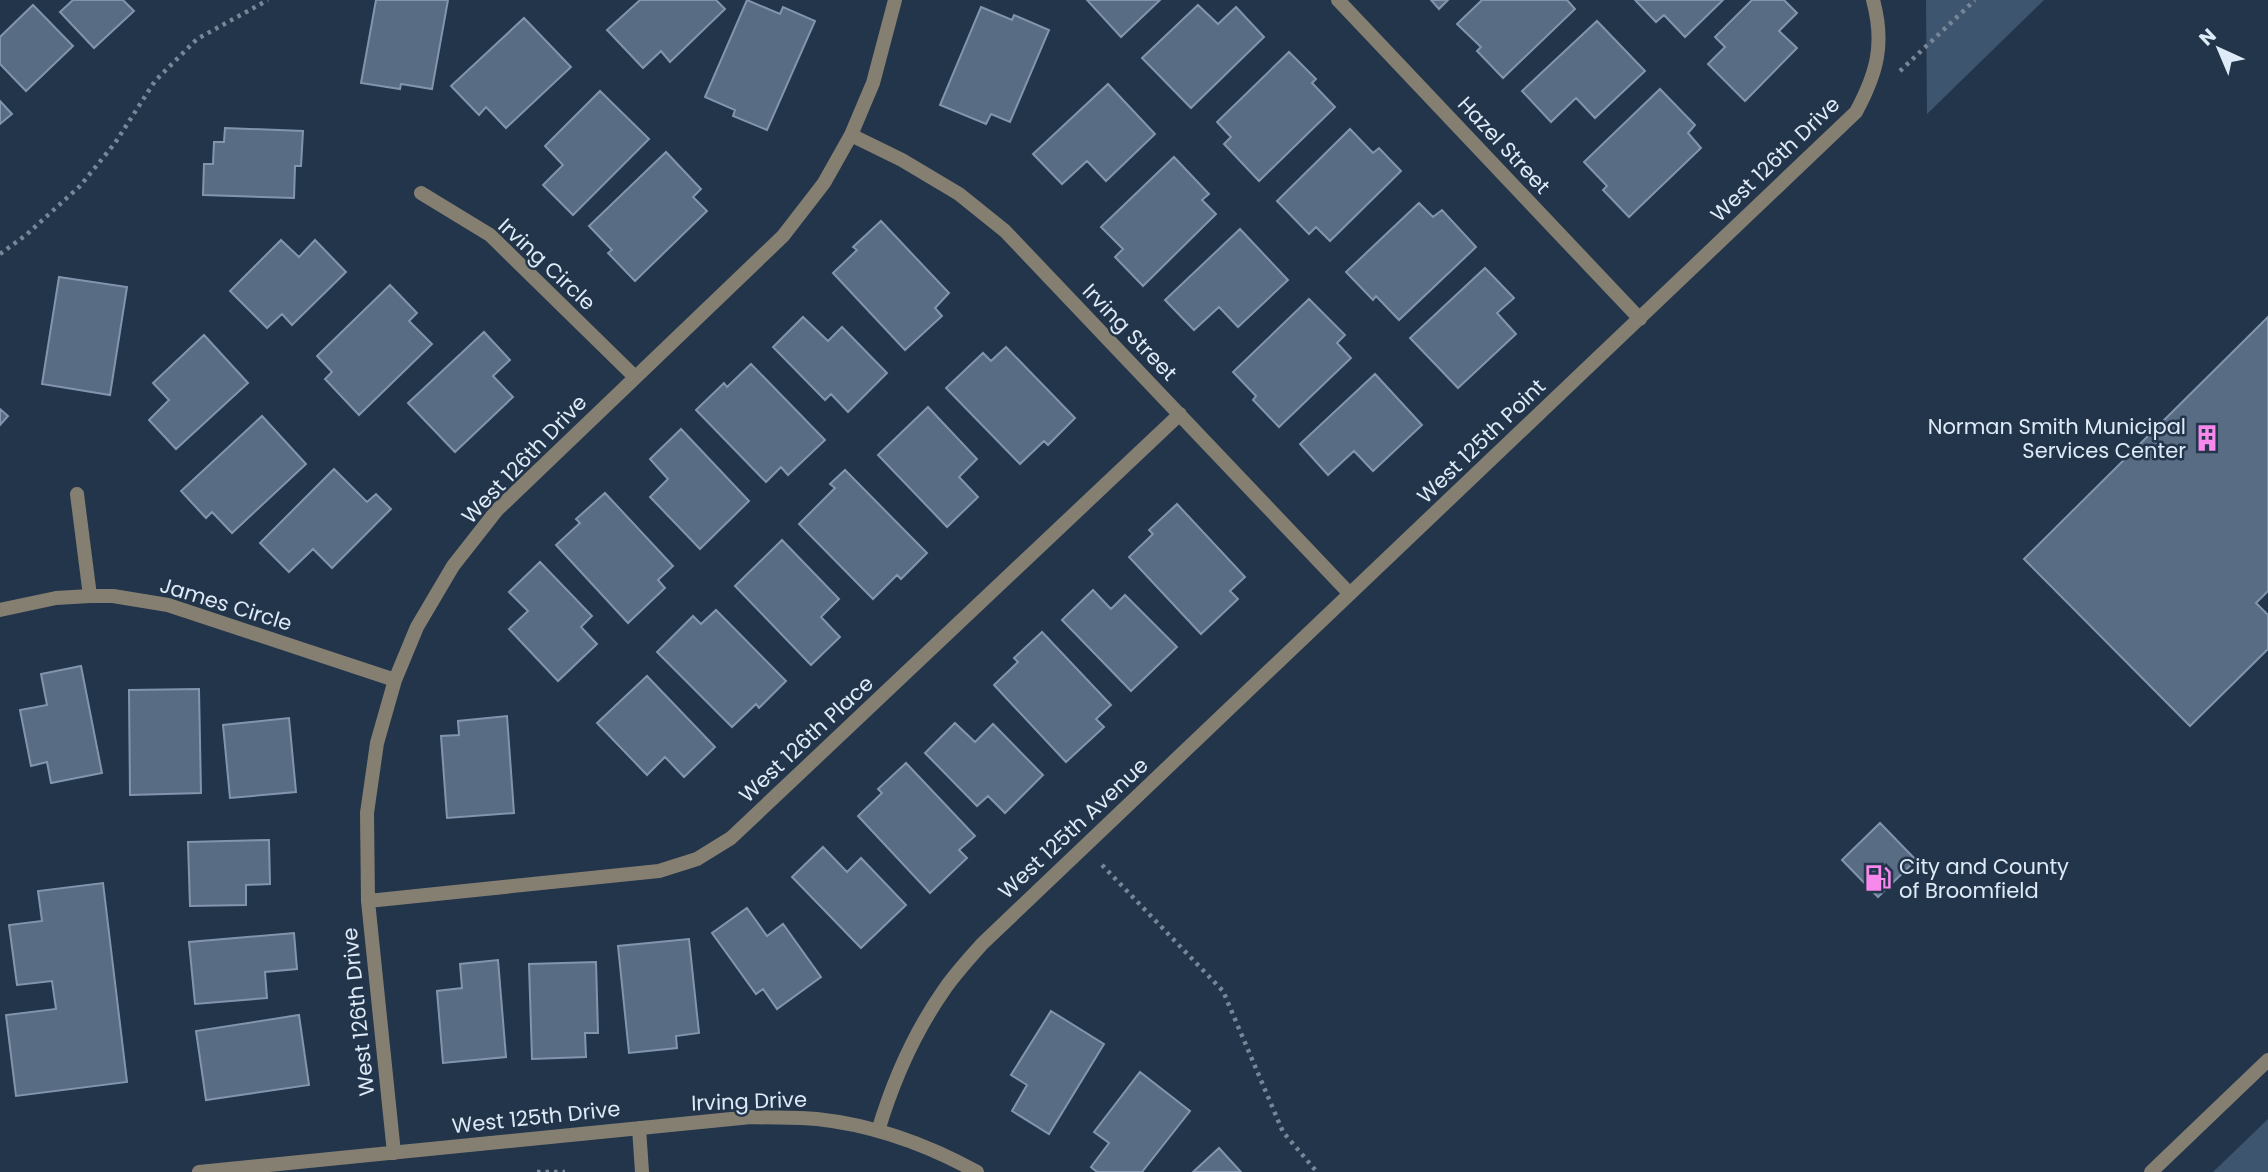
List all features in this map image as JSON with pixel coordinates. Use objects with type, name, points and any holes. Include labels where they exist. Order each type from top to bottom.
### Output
[{"type":"street","name":"West 126th Drive","points":[[394,1153],[368,901],[367,813],[377,743],[395,680],[417,627],[453,566],[497,510],[783,236],[824,183],[851,135],[873,83],[895,0]]},
{"type":"street","name":"Hazel Street","points":[[1338,0],[1640,319]]},
{"type":"street","name":"West 126th Drive","points":[[1640,319],[1856,112],[1871,84],[1880,49],[1878,17],[1872,0]]},
{"type":"street","name":"Irving Street","points":[[851,135],[902,160],[959,194],[1005,231],[1350,594]]},
{"type":"street","name":"Irving Circle","points":[[421,193],[490,235],[635,377]]},
{"type":"street","name":"West 125th Point","points":[[1350,594],[1640,319]]},
{"type":"street","name":"West 126th Place","points":[[368,901],[659,871],[697,859],[731,838],[1180,414]]},
{"type":"street","points":[[77,494],[90,596]]},
{"type":"street","name":"West 125th Avenue","points":[[878,1131],[909,1047],[944,990],[982,944],[1350,594]]},
{"type":"street","name":"James Circle","points":[[0,610],[57,598],[90,596],[113,596],[168,605],[395,680]]},
{"type":"street","points":[[2151,1172],[2268,1060]]},
{"type":"street","name":"Irving Drive","points":[[639,1128],[751,1117],[818,1119],[878,1131],[946,1155],[977,1172]]},
{"type":"street","name":"West 125th Drive","points":[[200,1172],[639,1128],[642,1172]]},
{"type":"path","points":[[0,254],[26,236],[80,186],[115,144],[155,81],[197,39],[268,0]]},
{"type":"path","points":[[1896,75],[1975,0]]},
{"type":"path","points":[[1084,846],[1223,991],[1283,1132],[1317,1172]]},
{"type":"path","points":[[537,1172],[565,1172]]},
{"type":"shaded area","points":[[1926,0],[2044,0],[1927,114]]},
{"type":"shaded area","points":[[2268,1119],[2268,1172],[2213,1172]]},
{"type":"building","points":[[73,0],[123,0],[134,11],[94,48],[60,12]]},
{"type":"building","points":[[376,0],[448,0],[432,89],[401,84],[400,89],[361,83]]},
{"type":"building","points":[[640,0],[716,0],[725,9],[670,62],[661,51],[643,68],[607,30]]},
{"type":"building","points":[[747,0],[780,14],[783,7],[815,21],[767,130],[733,116],[735,110],[705,97]]},
{"type":"building","points":[[1087,0],[1160,0],[1121,37]]},
{"type":"building","points":[[1431,0],[1448,0],[1439,9]]},
{"type":"building","points":[[1482,0],[1567,0],[1575,9],[1503,78],[1477,51],[1481,47],[1457,24]]},
{"type":"building","points":[[1635,0],[1723,0],[1685,37],[1664,15],[1656,22]]},
{"type":"building","points":[[1752,0],[1784,0],[1797,13],[1779,31],[1797,48],[1745,101],[1708,64],[1725,47],[1715,37]]},
{"type":"building","points":[[33,5],[73,46],[26,91],[0,64],[0,37]]},
{"type":"building","points":[[1198,5],[1218,24],[1236,7],[1264,37],[1191,108],[1142,58]]},
{"type":"building","points":[[981,7],[1012,20],[1014,15],[1049,30],[1010,122],[991,114],[986,124],[940,105]]},
{"type":"building","points":[[524,18],[571,67],[506,128],[486,107],[479,115],[451,86]]},
{"type":"building","points":[[1597,21],[1645,71],[1595,118],[1576,98],[1551,122],[1522,91]]},
{"type":"building","points":[[1289,52],[1316,79],[1312,83],[1335,107],[1259,181],[1224,144],[1231,137],[1217,122]]},
{"type":"building","points":[[1108,84],[1155,134],[1106,181],[1087,161],[1062,184],[1033,154]]},
{"type":"building","points":[[1660,89],[1695,125],[1688,133],[1701,148],[1629,217],[1603,190],[1607,186],[1584,162]]},
{"type":"building","points":[[600,91],[649,139],[573,215],[543,185],[563,165],[545,146]]},
{"type":"building","points":[[0,101],[12,114],[0,124]]},
{"type":"building","points":[[225,128],[303,131],[301,166],[295,166],[294,198],[203,195],[204,164],[213,164],[214,142],[224,142]]},
{"type":"building","points":[[1350,129],[1373,153],[1379,148],[1401,171],[1330,241],[1316,227],[1309,234],[1277,201]]},
{"type":"building","points":[[666,152],[701,189],[693,197],[707,211],[635,281],[608,253],[612,250],[589,226]]},
{"type":"building","points":[[1174,157],[1209,194],[1202,200],[1216,214],[1143,286],[1115,257],[1123,249],[1101,227]]},
{"type":"building","points":[[1419,203],[1433,217],[1442,210],[1476,247],[1399,320],[1376,296],[1373,300],[1346,272]]},
{"type":"building","points":[[881,221],[949,293],[935,308],[942,316],[905,350],[833,273],[857,250],[853,247]]},
{"type":"building","points":[[1240,229],[1288,280],[1238,327],[1219,307],[1194,330],[1165,300]]},
{"type":"building","points":[[281,240],[299,257],[315,240],[346,272],[292,325],[282,314],[267,328],[230,291]]},
{"type":"building","points":[[1485,268],[1514,298],[1497,313],[1516,334],[1458,388],[1410,338]]},
{"type":"building","points":[[59,277],[127,287],[110,395],[42,384]]},
{"type":"building","points":[[390,285],[417,313],[409,321],[432,344],[359,415],[325,379],[332,372],[317,356]]},
{"type":"building","points":[[1309,299],[1345,335],[1337,343],[1351,358],[1279,427],[1253,400],[1256,396],[1233,372]]},
{"type":"building","points":[[803,317],[828,341],[842,327],[887,373],[848,412],[831,394],[825,400],[773,347]]},
{"type":"building","name":"Norman Smith Municipal Services Center","points":[[2268,317],[2268,591],[2256,603],[2268,615],[2268,649],[2190,726],[2024,559]]},
{"type":"building","points":[[484,332],[510,360],[493,376],[513,397],[455,452],[408,403]]},
{"type":"building","points":[[204,335],[248,383],[176,449],[149,420],[169,400],[153,383]]},
{"type":"building","points":[[1006,347],[1075,418],[1048,445],[1044,441],[1020,464],[946,388],[983,353],[991,361]]},
{"type":"building","points":[[751,364],[825,440],[788,475],[781,467],[766,482],[696,410],[724,383],[727,387]]},
{"type":"building","points":[[1375,374],[1422,425],[1373,471],[1354,451],[1328,475],[1300,444]]},
{"type":"building","points":[[928,407],[977,459],[959,477],[978,497],[947,527],[878,455]]},
{"type":"building","points":[[0,409],[8,416],[0,425]]},
{"type":"building","points":[[262,416],[306,464],[232,533],[212,512],[206,518],[181,491]]},
{"type":"building","points":[[681,429],[749,501],[700,549],[650,497],[668,479],[650,459]]},
{"type":"building","points":[[334,469],[367,502],[376,494],[391,509],[332,568],[313,549],[289,572],[260,543]]},
{"type":"building","points":[[845,470],[927,553],[901,579],[897,575],[873,599],[799,524],[835,488],[830,484]]},
{"type":"building","points":[[605,493],[673,566],[658,580],[665,588],[628,623],[556,545],[580,523],[576,519]]},
{"type":"building","points":[[1177,504],[1245,577],[1230,591],[1238,599],[1201,634],[1129,557],[1153,534],[1149,530]]},
{"type":"building","points":[[782,540],[839,599],[821,617],[840,637],[811,665],[735,586]]},
{"type":"building","points":[[540,562],[592,616],[581,627],[597,644],[558,681],[509,629],[528,611],[509,592]]},
{"type":"building","points":[[1093,590],[1111,609],[1125,595],[1177,647],[1131,691],[1062,620]]},
{"type":"building","points":[[716,610],[786,681],[759,708],[756,704],[732,727],[657,652],[693,616],[701,624]]},
{"type":"building","points":[[1042,632],[1111,705],[1096,719],[1104,727],[1066,762],[994,685],[1018,662],[1014,658]]},
{"type":"building","points":[[81,666],[102,773],[51,783],[47,762],[31,766],[20,710],[47,705],[41,674]]},
{"type":"building","points":[[647,676],[715,747],[684,777],[665,757],[647,775],[597,723]]},
{"type":"building","points":[[199,689],[201,793],[130,795],[129,690]]},
{"type":"building","points":[[507,716],[514,813],[447,818],[441,736],[459,735],[458,721]]},
{"type":"building","points":[[289,718],[296,792],[230,798],[223,725]]},
{"type":"building","points":[[955,723],[975,742],[993,724],[1043,775],[1005,813],[988,796],[977,806],[925,753]]},
{"type":"building","points":[[906,763],[975,836],[959,850],[967,858],[930,893],[858,816],[882,793],[878,789]]},
{"type":"building","name":"City and County of Broomfield","points":[[1880,823],[1916,860],[1878,897],[1842,860]]},
{"type":"building","points":[[269,840],[270,884],[246,885],[246,905],[190,906],[188,842]]},
{"type":"building","points":[[823,847],[847,872],[861,858],[906,905],[861,948],[792,877]]},
{"type":"building","points":[[103,883],[127,1082],[16,1096],[6,1015],[56,1009],[52,981],[17,985],[9,925],[42,921],[38,891]]},
{"type":"building","points":[[747,908],[767,936],[783,924],[821,977],[777,1009],[763,989],[756,994],[712,933]]},
{"type":"building","points":[[294,933],[297,969],[265,972],[267,998],[195,1004],[189,942]]},
{"type":"building","points":[[689,939],[699,1033],[676,1036],[677,1048],[629,1053],[618,946]]},
{"type":"building","points":[[498,960],[506,1057],[443,1063],[437,991],[462,988],[460,964]]},
{"type":"building","points":[[596,962],[598,1033],[585,1033],[586,1057],[532,1059],[529,964]]},
{"type":"building","points":[[1051,1011],[1104,1044],[1049,1134],[1012,1111],[1027,1085],[1011,1075]]},
{"type":"building","points":[[299,1015],[309,1085],[206,1100],[196,1031]]},
{"type":"building","points":[[1140,1072],[1190,1111],[1142,1172],[1097,1172],[1091,1167],[1109,1143],[1094,1132]]},
{"type":"building","points":[[1219,1148],[1241,1172],[1193,1172]]},
{"type":"place","name":"Norman Smith Municipal Services Center","points":[[2207,438]]},
{"type":"place","name":"City and County of Broomfield","points":[[1878,878]]}]
